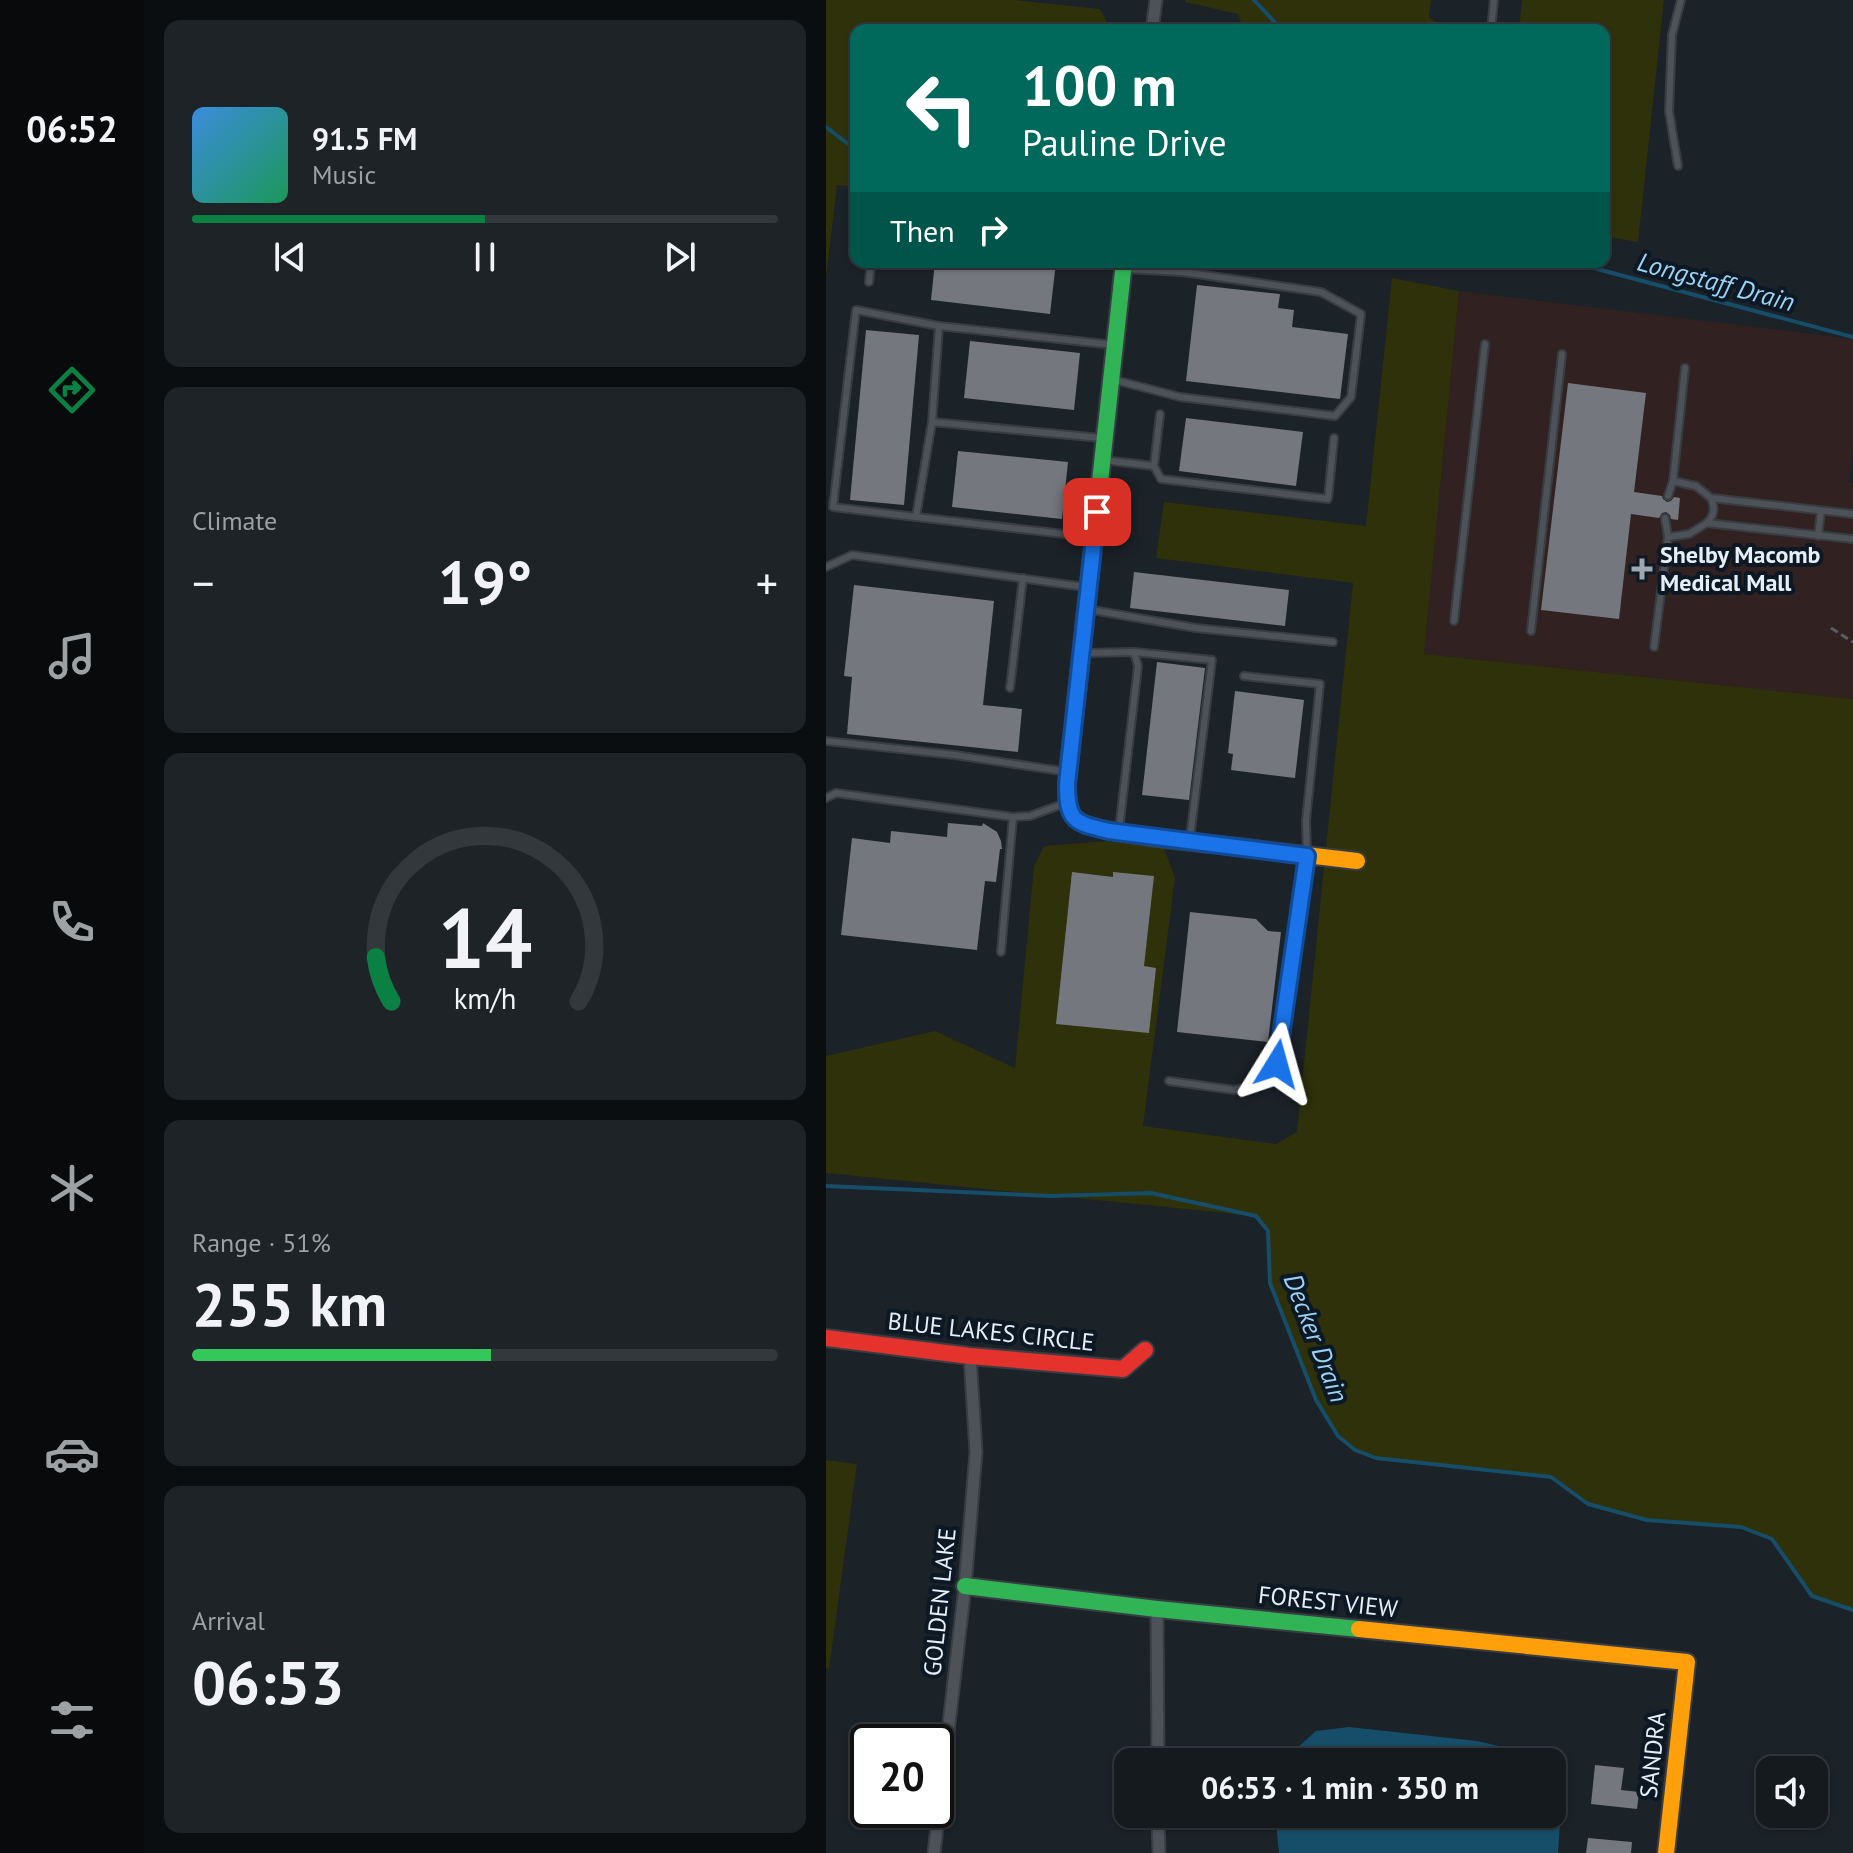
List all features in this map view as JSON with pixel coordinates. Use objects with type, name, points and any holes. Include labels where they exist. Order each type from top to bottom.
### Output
[{"type":"street","points":[[1153,24],[1156,0]]},
{"type":"street","points":[[1124,268],[1068,772],[1070,810],[1088,826],[1118,832],[1357,861]]},
{"type":"street","name":"BLUE LAKES CIRCLE","points":[[826,1338],[970,1356],[1123,1369],[1145,1350]]},
{"type":"street","name":"GOLDEN LAKE","points":[[934,1853],[965,1586],[976,1452],[970,1356]]},
{"type":"street","name":"FOREST VIEW","points":[[965,1586],[1157,1609],[1687,1662]]},
{"type":"street","points":[[1157,1609],[1158,1748]]},
{"type":"street","name":"SANDRA","points":[[1666,1853],[1687,1662]]},
{"type":"street","points":[[1158,1828],[1159,1853]]},
{"type":"lane","points":[[1492,24],[1494,0]]},
{"type":"lane","points":[[1678,166],[1669,111],[1672,35],[1681,0]]},
{"type":"lane","points":[[869,282],[870,268]]},
{"type":"lane","points":[[1111,379],[1180,397],[1335,416],[1351,397],[1361,314],[1321,292],[1149,268]]},
{"type":"lane","points":[[1094,538],[833,507],[856,310],[939,326],[1115,345]]},
{"type":"lane","points":[[916,517],[932,422],[939,326]]},
{"type":"lane","points":[[1454,621],[1485,344]]},
{"type":"lane","points":[[1531,631],[1562,354]]},
{"type":"lane","points":[[1668,496],[1673,481],[1685,368]]},
{"type":"lane","points":[[1160,414],[1154,466],[1161,479],[1328,499],[1334,438]]},
{"type":"lane","points":[[932,422],[1105,438]]},
{"type":"lane","points":[[1103,460],[1154,466]]},
{"type":"lane","points":[[1668,537],[1689,534],[1707,523],[1713,516],[1714,506],[1711,498],[1696,486],[1673,481]]},
{"type":"lane","points":[[1711,498],[1853,514]]},
{"type":"lane","points":[[1818,536],[1821,511]]},
{"type":"lane","points":[[1654,647],[1668,537],[1665,518]]},
{"type":"lane","points":[[1707,523],[1853,539]]},
{"type":"lane","points":[[826,567],[852,555],[1089,587]]},
{"type":"lane","points":[[1010,688],[1023,578]]},
{"type":"lane","points":[[1086,609],[1196,628],[1333,642]]},
{"type":"lane","points":[[1081,654],[1134,652],[1212,660],[1189,841]]},
{"type":"lane","points":[[1118,832],[1138,666],[1134,652]]},
{"type":"lane","points":[[1169,1081],[1234,1090],[1261,1083],[1277,1064],[1307,856],[1306,821],[1320,684],[1244,676]]},
{"type":"lane","points":[[826,741],[955,755],[1068,772]]},
{"type":"lane","points":[[826,798],[836,793],[1013,817],[1070,810]]},
{"type":"lane","points":[[1001,952],[1013,817]]},
{"type":"path","points":[[1831,628],[1853,642]]},
{"type":"shaded area","name":"Shelby Macomb Medical Mall","points":[[1459,291],[1853,339],[1853,446],[1849,482],[1853,483],[1853,699],[1424,654]]},
{"type":"green space","points":[[826,0],[1013,0],[1100,9],[1108,24],[850,24],[850,186],[837,185],[826,278]]},
{"type":"green space","points":[[1431,0],[1429,17],[1439,24],[1242,24],[1238,14],[1185,2]]},
{"type":"green space","points":[[1522,0],[1664,0],[1638,242],[1610,237],[1610,24],[1520,24]]},
{"type":"green space","points":[[1392,278],[1459,291],[1424,654],[1853,699],[1853,1610],[1812,1596],[1772,1539],[1741,1527],[1647,1520],[1588,1504],[1551,1477],[1376,1458],[1355,1450],[1338,1436],[1316,1400],[1270,1283],[1268,1231],[1255,1216],[826,1173],[826,1056],[935,1031],[1015,1068],[1034,866],[1044,846],[1107,841],[1164,848],[1175,878],[1143,1126],[1276,1144],[1297,1132],[1353,583],[1156,558],[1164,502],[1366,526]]},
{"type":"green space","points":[[826,1460],[857,1464],[829,1669],[826,1668]]},
{"type":"water","points":[[1349,1727],[1477,1741],[1508,1748],[1297,1748],[1316,1731]]},
{"type":"water","points":[[1276,1828],[1560,1828],[1558,1853],[1279,1853]]},
{"type":"building","points":[[934,268],[1055,268],[1050,314],[931,300]]},
{"type":"building","points":[[1197,285],[1280,294],[1278,308],[1294,310],[1292,327],[1348,334],[1340,399],[1186,381]]},
{"type":"building","points":[[866,330],[919,335],[904,505],[850,500]]},
{"type":"building","points":[[970,341],[1080,353],[1074,410],[964,398]]},
{"type":"building","points":[[1568,383],[1646,393],[1634,492],[1662,496],[1667,502],[1674,497],[1680,498],[1678,520],[1671,519],[1666,512],[1659,518],[1631,514],[1619,619],[1541,610]]},
{"type":"building","points":[[1186,418],[1303,432],[1296,486],[1179,471]]},
{"type":"building","points":[[958,451],[1068,462],[1062,519],[952,507]]},
{"type":"building","points":[[1134,572],[1289,590],[1285,626],[1130,608]]},
{"type":"building","points":[[854,585],[994,601],[983,705],[1022,709],[1018,752],[847,734],[852,677],[844,676]]},
{"type":"building","points":[[1157,662],[1205,668],[1189,800],[1142,795]]},
{"type":"building","points":[[1235,691],[1304,700],[1295,778],[1231,770],[1233,754],[1228,753]]},
{"type":"building","points":[[948,823],[982,826],[983,823],[997,832],[1001,841],[996,882],[985,881],[977,950],[841,935],[852,838],[890,843],[891,831],[947,837]]},
{"type":"building","points":[[1072,872],[1113,877],[1113,872],[1154,876],[1144,966],[1156,968],[1149,1033],[1056,1024]]},
{"type":"building","points":[[1190,912],[1256,919],[1268,931],[1281,932],[1268,1042],[1177,1032]]},
{"type":"building","points":[[1595,1765],[1624,1768],[1621,1790],[1639,1792],[1637,1809],[1591,1804]]},
{"type":"building","points":[[1588,1838],[1632,1842],[1631,1853],[1586,1853]]},
{"type":"waterway","points":[[1254,0],[1276,24]]},
{"type":"waterway","name":"Longstaff Drain","points":[[826,127],[850,145]]},
{"type":"waterway","name":"Longstaff Drain","points":[[1594,268],[1853,337]]},
{"type":"waterway","name":"Decker Drain","points":[[826,1186],[1051,1196],[1151,1193],[1256,1216],[1268,1231],[1270,1283],[1316,1400],[1338,1436],[1355,1450],[1376,1458],[1551,1477],[1588,1504],[1647,1520],[1741,1527],[1772,1539],[1812,1596],[1853,1610]]},
{"type":"traffic: fast","points":[[1123,268],[1067,784],[1068,803],[1076,819],[1106,830],[1247,848]]},
{"type":"traffic: fast","points":[[965,1586],[1359,1629]]},
{"type":"traffic: slow","points":[[1247,848],[1357,861]]},
{"type":"traffic: slow","points":[[1359,1629],[1687,1662],[1666,1853]]},
{"type":"traffic: jam","points":[[826,1338],[970,1356],[1123,1369],[1145,1350]]},
{"type":"place","name":"Shelby Macomb Medical Mall","points":[[1642,569]]},
{"type":"route","points":[[1097,512],[1067,784],[1069,811],[1079,822],[1109,831],[1307,856],[1277,1064]]}]
